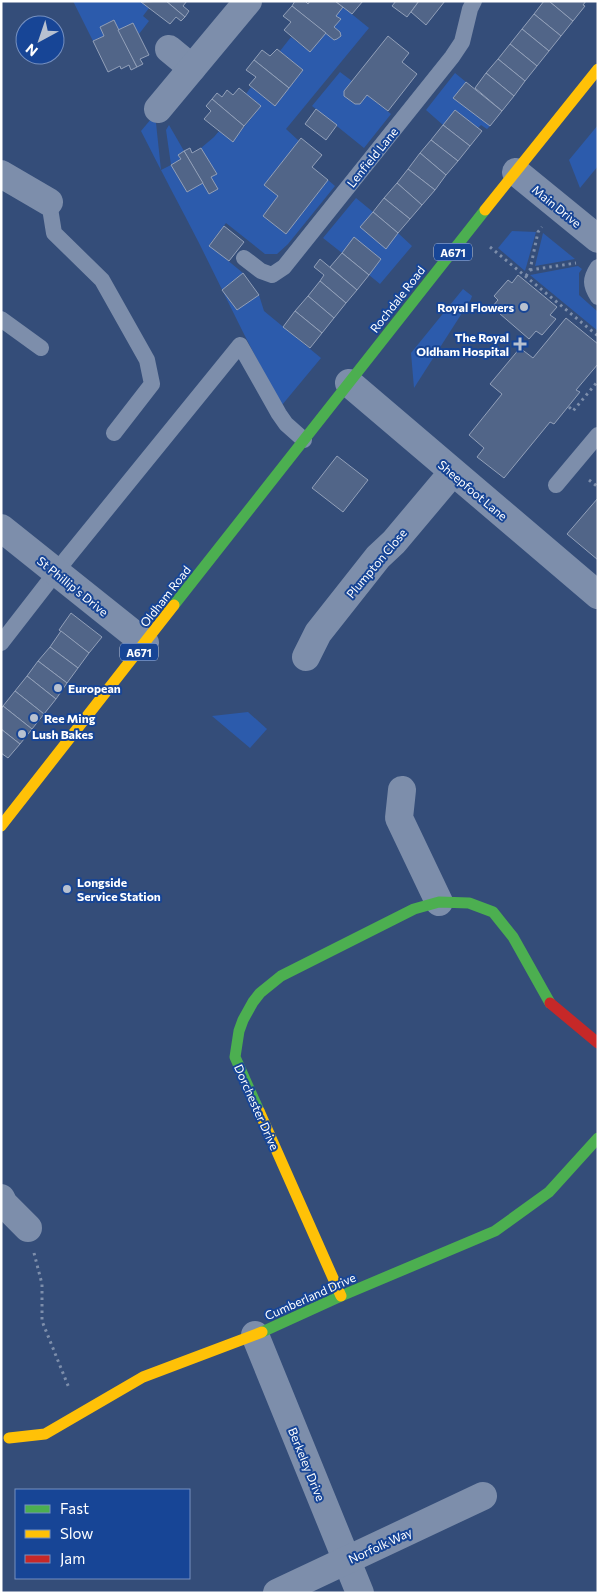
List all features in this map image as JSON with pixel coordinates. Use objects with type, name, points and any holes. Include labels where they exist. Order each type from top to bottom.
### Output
[{"type":"street","points":[[158,109],[248,1]]},
{"type":"street","points":[[169,49],[192,68]]},
{"type":"street","name":"Rochdale Road","points":[[275,476],[598,69]]},
{"type":"street","name":"Main Drive","points":[[516,172],[598,239]]},
{"type":"street","points":[[1,174],[49,202]]},
{"type":"street","name":"Sheepfoot Lane","points":[[348,384],[598,595]]},
{"type":"street","name":"Plumpton Close","points":[[306,657],[318,633],[378,557],[394,542],[452,473]]},
{"type":"street","name":"Oldham Road","points":[[1,826],[275,476]]},
{"type":"street","name":"St Phillip's Drive","points":[[1,528],[145,643]]},
{"type":"street","points":[[402,790],[399,818],[439,902]]},
{"type":"street","name":"Dorchester Drive","points":[[341,1296],[235,1057],[238,1032],[250,1003],[266,986],[281,976],[414,909],[439,902],[469,904],[493,912],[513,937],[549,1002],[598,1043]]},
{"type":"street","name":"Cumberland Drive","points":[[9,1438],[45,1434],[143,1377],[255,1335],[341,1296],[495,1231],[549,1192],[598,1138]]},
{"type":"street","points":[[1,1198],[4,1204],[28,1228]]},
{"type":"street","name":"Berkeley Drive","points":[[255,1335],[360,1593]]},
{"type":"street","name":"Norfolk Way","points":[[277,1593],[483,1496]]},
{"type":"lane","name":"Lenfield Lane","points":[[244,258],[261,271],[272,274],[284,266],[452,57],[462,42],[470,9],[474,1]]},
{"type":"lane","points":[[49,202],[54,233],[102,280],[147,360],[152,384],[114,434]]},
{"type":"lane","points":[[598,267],[592,277],[592,289],[598,297]]},
{"type":"lane","points":[[1,319],[41,348]]},
{"type":"lane","points":[[1,643],[56,572],[240,345],[279,414],[286,424],[304,440]]},
{"type":"lane","points":[[556,485],[598,435]]},
{"type":"path","points":[[526,276],[530,270],[538,232],[543,225]]},
{"type":"path","points":[[489,246],[598,336]]},
{"type":"path","points":[[530,270],[577,262]]},
{"type":"path","points":[[568,407],[573,411],[598,380]]},
{"type":"path","points":[[587,478],[598,487]]},
{"type":"path","points":[[28,1228],[42,1284],[42,1320],[79,1414]]},
{"type":"shaded area","points":[[73,1],[142,1],[149,8],[143,16],[149,21],[139,34],[133,23],[118,30],[113,20],[100,27],[104,36],[93,41]]},
{"type":"shaded area","points":[[343,7],[369,28],[286,129],[299,141],[264,185],[278,196],[263,216],[286,234],[328,180],[335,186],[288,244],[277,254],[265,254],[226,223],[209,245],[243,273],[222,290],[141,131],[151,119],[156,123],[161,170],[171,165],[187,192],[203,183],[209,194],[218,189],[211,177],[217,174],[201,148],[219,131],[233,141],[261,106],[246,94],[251,87],[275,106],[303,70],[280,51],[291,37],[310,52],[326,33],[334,40],[337,39],[341,36],[340,32],[334,27],[341,19],[336,16]]},
{"type":"shaded area","points":[[340,72],[352,81],[344,96],[355,104],[360,104],[367,95],[391,114],[364,148],[312,106]]},
{"type":"shaded area","points":[[455,73],[466,82],[454,98],[490,126],[487,129],[481,125],[478,128],[455,110],[443,125],[426,110]]},
{"type":"shaded area","points":[[169,125],[184,151],[181,159],[171,165],[166,130]]},
{"type":"shaded area","points":[[598,125],[598,166],[580,188],[569,160]]},
{"type":"shaded area","points":[[356,198],[373,212],[386,248],[398,233],[412,246],[380,284],[369,275],[381,259],[354,238],[342,253],[323,238]]},
{"type":"shaded area","points":[[512,231],[536,232],[525,271],[498,248]]},
{"type":"shaded area","points":[[543,233],[575,259],[535,266]]},
{"type":"shaded area","points":[[578,266],[582,269],[579,273],[579,295],[598,312],[598,331],[530,275]]},
{"type":"shaded area","points":[[463,289],[472,296],[471,299],[414,388],[411,353]]},
{"type":"shaded area","points":[[223,291],[237,310],[259,295],[264,311],[321,358],[282,405],[260,365]]},
{"type":"shaded area","points":[[248,712],[267,729],[250,748],[212,716]]},
{"type":"building","points":[[166,1],[187,1],[183,6],[189,11],[185,17]]},
{"type":"building","points":[[166,1],[185,17],[181,21],[176,17],[170,24],[141,2]]},
{"type":"building","points":[[295,1],[305,1],[308,4],[310,1],[335,1],[343,7],[336,16],[341,19],[334,27],[340,32],[341,36],[334,40],[292,6]]},
{"type":"building","points":[[335,1],[363,1],[352,14]]},
{"type":"building","points":[[396,1],[419,1],[407,17],[392,6]]},
{"type":"building","points":[[419,1],[445,1],[426,25],[411,12]]},
{"type":"building","points":[[544,1],[549,1],[573,21],[561,36],[534,14]]},
{"type":"building","points":[[549,1],[586,1],[583,5],[585,6],[573,21]]},
{"type":"building","points":[[292,6],[326,33],[310,52],[284,30],[291,22],[283,16]]},
{"type":"building","points":[[534,14],[561,36],[549,51],[522,29]]},
{"type":"building","points":[[114,20],[137,67],[131,70],[129,65],[121,69],[120,66],[108,72],[93,41],[104,36],[100,27]]},
{"type":"building","points":[[133,23],[149,55],[140,59],[143,64],[137,67],[118,30]]},
{"type":"building","points":[[522,29],[549,51],[537,66],[510,44]]},
{"type":"building","points":[[388,36],[409,53],[402,62],[417,74],[388,111],[367,95],[360,104],[355,104],[344,96],[344,91]]},
{"type":"building","points":[[510,44],[537,66],[525,81],[498,59]]},
{"type":"building","points":[[277,49],[303,70],[289,88],[254,60],[262,50],[270,56]]},
{"type":"building","points":[[498,59],[525,81],[514,96],[486,73]]},
{"type":"building","points":[[254,60],[289,88],[275,106],[249,85],[256,77],[246,70]]},
{"type":"building","points":[[486,73],[514,96],[502,111],[475,88]]},
{"type":"building","points":[[466,82],[502,111],[490,126],[453,98]]},
{"type":"building","points":[[239,88],[261,106],[244,126],[212,99],[217,93],[222,97],[227,90],[233,95]]},
{"type":"building","points":[[212,99],[244,126],[233,142],[204,119],[211,111],[206,106]]},
{"type":"building","points":[[316,109],[337,125],[326,140],[305,124]]},
{"type":"building","points":[[455,110],[482,131],[470,146],[443,125]]},
{"type":"building","points":[[443,125],[470,146],[458,161],[431,140]]},
{"type":"building","points":[[301,138],[322,155],[312,167],[328,180],[286,234],[263,216],[278,196],[264,185]]},
{"type":"building","points":[[431,140],[458,161],[446,175],[420,153]]},
{"type":"building","points":[[190,148],[192,153],[201,148],[217,174],[211,177],[218,189],[209,194],[184,151]]},
{"type":"building","points":[[184,151],[203,183],[187,192],[171,165],[181,159],[178,155]]},
{"type":"building","points":[[420,153],[446,175],[435,190],[408,169]]},
{"type":"building","points":[[408,169],[435,190],[422,205],[397,183]]},
{"type":"building","points":[[397,183],[422,205],[410,219],[384,198]]},
{"type":"building","points":[[384,198],[410,219],[398,233],[373,212]]},
{"type":"building","points":[[373,212],[398,233],[386,249],[360,227]]},
{"type":"building","points":[[224,226],[244,242],[229,261],[209,246]]},
{"type":"building","points":[[354,237],[381,259],[369,275],[342,253]]},
{"type":"building","points":[[342,253],[369,275],[357,290],[330,267]]},
{"type":"building","points":[[320,259],[357,290],[346,303],[320,281],[324,275],[314,267]]},
{"type":"building","points":[[243,273],[259,295],[237,310],[222,290]]},
{"type":"building","name":"Royal Flowers","points":[[518,275],[557,307],[550,315],[556,319],[542,335],[536,331],[529,339],[492,307],[498,300],[494,296],[508,280],[512,283]]},
{"type":"building","points":[[320,281],[346,303],[334,318],[308,296]]},
{"type":"building","points":[[308,296],[334,318],[322,333],[295,311]]},
{"type":"building","points":[[295,311],[322,333],[310,348],[283,327]]},
{"type":"building","points":[[566,318],[598,344],[598,364],[576,390],[580,392],[554,424],[550,422],[504,478],[477,457],[484,448],[469,435],[502,394],[490,384],[520,348],[533,358]]},
{"type":"building","points":[[337,456],[368,480],[343,512],[312,488]]},
{"type":"building","points":[[598,498],[598,560],[567,534]]},
{"type":"building","points":[[71,613],[102,637],[89,653],[59,630]]},
{"type":"building","points":[[61,631],[89,653],[78,668],[50,647]]},
{"type":"building","points":[[50,647],[78,668],[67,683],[38,661]]},
{"type":"building","points":[[38,661],[67,683],[56,699],[27,676]]},
{"type":"building","points":[[27,676],[56,699],[44,714],[15,691]]},
{"type":"building","points":[[15,691],[44,714],[32,729],[3,706]]},
{"type":"building","points":[[3,706],[32,729],[20,744],[1,729],[1,709]]},
{"type":"building","points":[[1,729],[20,744],[8,758],[1,753]]},
{"type":"traffic: fast","points":[[174,605],[485,210]]},
{"type":"traffic: fast","points":[[259,1111],[235,1057],[239,1031],[253,1002],[260,993],[281,976],[414,909],[439,902],[469,903],[493,912],[513,937],[550,1003]]},
{"type":"traffic: fast","points":[[262,1332],[341,1296],[495,1231],[549,1192],[598,1138]]},
{"type":"traffic: slow","points":[[485,210],[598,69]]},
{"type":"traffic: slow","points":[[1,826],[174,605]]},
{"type":"traffic: slow","points":[[259,1111],[341,1296]]},
{"type":"traffic: slow","points":[[9,1438],[45,1434],[143,1377],[262,1332]]},
{"type":"traffic: jam","points":[[550,1003],[598,1043]]},
{"type":"place","name":"Royal Flowers","points":[[524,307]]},
{"type":"place","name":"The Royal Oldham Hospital","points":[[520,344]]},
{"type":"place","name":"European","points":[[58,688]]},
{"type":"place","name":"Ree Ming","points":[[34,718]]},
{"type":"place","name":"Lush Bakes","points":[[22,734]]},
{"type":"place","name":"Longside Service Station","points":[[67,889]]}]
